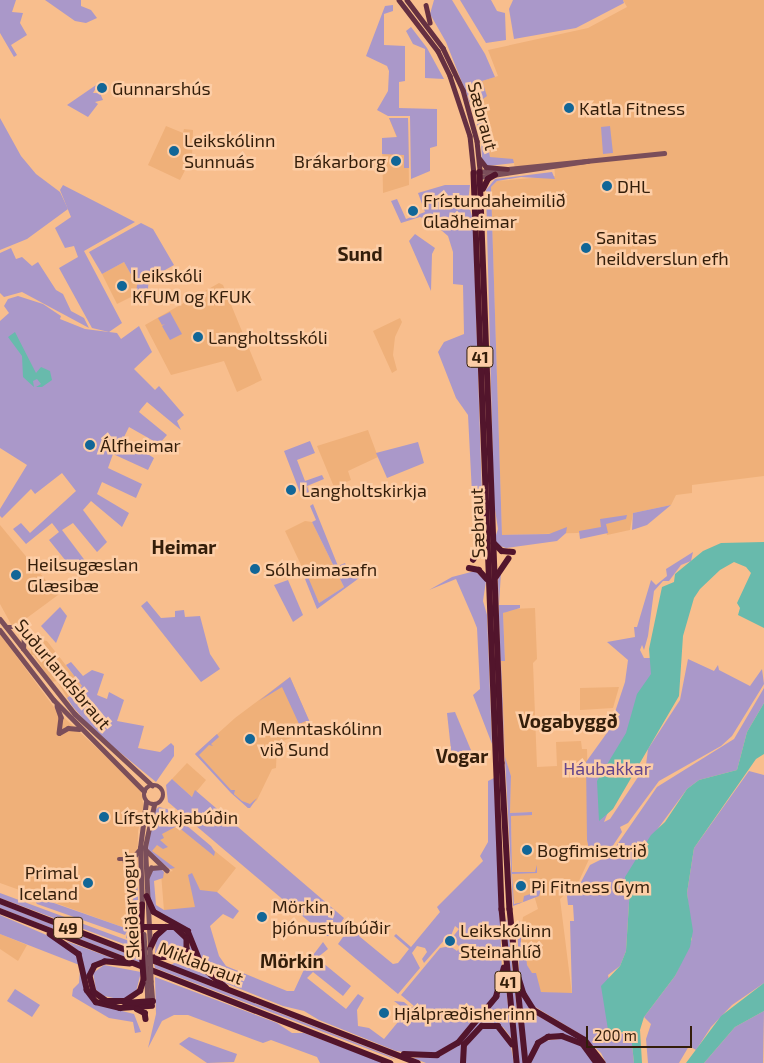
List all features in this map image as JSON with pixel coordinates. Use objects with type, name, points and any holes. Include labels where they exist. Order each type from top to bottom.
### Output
[{"type":"highway","name":"Sæbraut","points":[[477,175],[481,199],[494,584],[514,965],[527,1063]]},
{"type":"highway","name":"Sæbraut","points":[[477,175],[486,535],[506,961],[514,1048]]},
{"type":"highway","points":[[481,199],[484,184],[495,175]]},
{"type":"highway","points":[[473,560],[483,549],[486,535]]},
{"type":"highway","points":[[493,540],[502,551],[513,552]]},
{"type":"highway","points":[[494,584],[498,570],[508,560]]},
{"type":"highway","points":[[469,568],[482,572],[488,580]]},
{"type":"highway","points":[[148,896],[154,912],[179,924],[191,936],[203,968],[234,992]]},
{"type":"highway","name":"Miklabraut","points":[[0,901],[418,1063]]},
{"type":"highway","points":[[142,906],[150,949]]},
{"type":"highway","name":"Miklabraut","points":[[0,911],[390,1063]]},
{"type":"highway","points":[[147,930],[179,924]]},
{"type":"highway","points":[[36,925],[79,954],[87,990],[96,1002],[112,1008],[127,1008],[150,1004]]},
{"type":"highway","points":[[136,954],[166,960],[185,953],[188,941],[180,929],[168,926],[147,930]]},
{"type":"highway","points":[[147,930],[168,926]]},
{"type":"highway","points":[[114,1002],[136,995],[148,980],[147,930]]},
{"type":"highway","points":[[389,1051],[427,1056],[446,1051],[458,1043],[496,996],[506,961]]},
{"type":"highway","points":[[141,966],[112,962],[95,966],[90,986],[101,998],[114,1002],[150,1004]]},
{"type":"highway","points":[[514,965],[524,994],[534,1010],[585,1040],[603,1063]]},
{"type":"highway","points":[[127,1008],[143,1011],[146,1019]]},
{"type":"highway","points":[[463,1063],[464,1046],[477,1029],[487,1025],[502,1029],[514,1048]]},
{"type":"highway","points":[[527,1063],[538,1043],[548,1038],[562,1036],[583,1044],[597,1063]]},
{"type":"highway","name":"41","points":[[514,1048],[517,1063]]},
{"type":"main road","name":"Sæbraut","points":[[399,0],[438,51],[450,76],[468,128],[477,175]]},
{"type":"main road","name":"Sæbraut","points":[[407,0],[443,48],[463,90],[480,158],[477,175]]},
{"type":"main road","points":[[426,5],[426,18],[443,48]]},
{"type":"main road","points":[[477,175],[507,169],[596,158],[664,152]]},
{"type":"main road","points":[[480,158],[486,167],[507,169]]},
{"type":"main road","points":[[477,175],[495,175],[559,168],[596,158]]},
{"type":"main road","name":"Suðurlandsbraut","points":[[0,619],[47,681],[98,739],[152,785],[160,787],[164,794],[162,801],[154,805]]},
{"type":"main road","points":[[6,627],[25,627]]},
{"type":"main road","name":"Suðurlandsbraut","points":[[0,630],[54,700],[81,730],[144,790]]},
{"type":"main road","points":[[24,634],[24,650]]},
{"type":"main road","points":[[29,668],[47,681]]},
{"type":"main road","points":[[54,700],[61,717],[60,733],[68,728],[81,730]]},
{"type":"main road","points":[[152,785],[144,790],[146,802],[154,805]]},
{"type":"main road","name":"Skeiðarvogur","points":[[146,802],[140,873],[142,906],[147,930]]},
{"type":"main road","name":"Skeiðarvogur","points":[[147,930],[148,896],[143,847],[154,805]]},
{"type":"main road","points":[[140,873],[134,865],[119,859],[132,859],[143,847],[167,870],[154,866],[146,879]]},
{"type":"main road","name":"Skeiðarvogur","points":[[150,949],[148,980],[150,1004]]},
{"type":"shaded area","points":[[623,0],[764,0],[764,476],[692,485],[692,493],[676,495],[671,505],[633,513],[630,530],[607,535],[605,528],[577,533],[502,535],[491,187],[497,181],[555,176],[554,164],[515,169],[514,163],[490,157],[480,103],[482,81],[498,76],[488,50],[588,28],[627,7]]},
{"type":"shaded area","name":"Brákarborg","points":[[389,118],[408,118],[409,185],[383,193],[382,138],[397,138]]},
{"type":"shaded area","name":"Leikskólinn Sunnuás","points":[[166,126],[183,133],[184,129],[193,130],[192,157],[180,180],[148,165]]},
{"type":"shaded area","name":"Leikskóli KFUM og KFUK","points":[[124,262],[133,278],[138,279],[137,294],[117,304],[102,274]]},
{"type":"shaded area","name":"Langholtsskóli","points":[[219,283],[223,285],[262,380],[237,392],[224,361],[171,375],[145,325]]},
{"type":"shaded area","points":[[400,318],[402,322],[395,337],[393,355],[397,370],[392,373],[373,331]]},
{"type":"shaded area","points":[[368,430],[378,457],[348,471],[351,480],[334,487],[317,446]]},
{"type":"shaded area","points":[[305,521],[312,522],[344,587],[319,603],[285,531]]},
{"type":"shaded area","points":[[0,525],[58,595],[16,626],[12,626],[0,604]]},
{"type":"shaded area","points":[[535,608],[537,659],[533,663],[537,767],[557,766],[556,742],[581,741],[582,749],[587,749],[590,857],[579,881],[560,899],[572,994],[541,992],[527,965],[520,934],[523,917],[538,909],[534,895],[519,904],[515,904],[513,899],[511,816],[532,812],[510,813],[511,776],[505,758],[501,661],[505,661],[503,613],[511,609]]},
{"type":"shaded area","points":[[0,634],[56,710],[141,789],[144,810],[138,831],[137,875],[128,929],[0,883]]},
{"type":"shaded area","points":[[35,639],[47,641],[82,686],[67,698],[57,681],[51,682],[34,655],[30,655]]},
{"type":"shaded area","name":"Menntaskólinn við Sund","points":[[290,677],[313,730],[277,743],[276,768],[272,769],[257,800],[248,808],[195,754],[235,718]]},
{"type":"shaded area","points":[[619,687],[613,708],[580,710],[580,688]]},
{"type":"shaded area","points":[[187,763],[206,780],[192,797],[172,779]]},
{"type":"shaded area","points":[[180,823],[236,868],[214,896],[197,909],[164,911],[161,873],[173,871],[149,851],[158,833]]},
{"type":"shaded area","points":[[0,934],[27,945],[18,961],[0,949]]},
{"type":"green space","points":[[0,0],[16,0],[12,12],[23,13],[20,23],[27,35],[11,45],[17,55],[14,57],[0,33]]},
{"type":"green space","points":[[45,0],[81,0],[81,6],[91,10],[97,18],[86,23],[75,21]]},
{"type":"green space","points":[[434,0],[452,0],[485,54],[495,77],[482,81],[487,96],[480,101],[490,157],[513,159],[514,163],[488,166],[482,160],[481,136],[467,95],[446,42],[430,14]]},
{"type":"green space","points":[[460,0],[491,0],[497,11],[505,13],[506,40],[486,43]]},
{"type":"green space","points":[[513,0],[623,0],[624,3],[576,28],[514,39],[509,9]]},
{"type":"green space","points":[[393,5],[393,11],[384,14],[384,45],[405,46],[405,81],[399,82],[399,108],[437,109],[437,146],[430,148],[430,171],[411,179],[410,116],[388,116],[377,110],[388,91],[389,71],[387,66],[366,56],[385,6]]},
{"type":"green space","points":[[411,27],[427,48],[444,79],[425,78],[425,49],[413,44],[406,31]]},
{"type":"green space","points":[[99,83],[93,93],[100,93],[103,100],[95,102],[98,104],[88,117],[67,105]]},
{"type":"green space","points":[[0,118],[21,156],[36,174],[60,192],[68,209],[27,239],[0,250]]},
{"type":"green space","points":[[389,118],[408,118],[409,168],[404,168],[404,155],[382,154],[382,138],[397,137]]},
{"type":"green space","points":[[610,126],[613,153],[603,154],[601,127]]},
{"type":"green space","points":[[552,172],[555,179],[521,177],[497,181],[491,187],[502,535],[549,534],[567,527],[566,533],[557,541],[506,548],[497,545],[495,538],[498,529],[494,503],[486,190],[495,179]]},
{"type":"green space","points":[[63,185],[135,222],[84,251],[122,323],[109,332],[92,328],[59,268],[78,257],[74,246],[65,248],[55,228],[71,217],[60,190]]},
{"type":"green space","points":[[445,185],[470,185],[468,202],[473,220],[482,496],[482,543],[475,553],[468,415],[456,398],[438,352],[444,342],[464,334],[463,285],[453,284],[453,252],[448,236],[441,230],[443,227],[420,217],[401,223],[391,201],[397,199],[406,219],[425,212],[418,193]]},
{"type":"green space","points":[[141,223],[153,229],[174,265],[149,279],[148,288],[153,298],[142,304],[136,292],[138,279],[133,278],[124,262],[102,274],[89,252]]},
{"type":"green space","points":[[415,234],[435,248],[432,254],[431,291],[409,241]]},
{"type":"green space","points":[[11,248],[16,259],[22,257],[32,266],[38,262],[56,290],[63,294],[71,311],[84,318],[89,328],[22,292],[4,297],[0,293],[0,253]]},
{"type":"green space","points":[[18,296],[43,304],[61,316],[60,319],[85,329],[117,333],[121,339],[139,326],[152,352],[134,369],[155,390],[159,386],[184,415],[177,421],[181,430],[147,402],[141,409],[139,412],[167,435],[159,444],[129,427],[123,439],[154,458],[148,470],[113,454],[108,468],[142,484],[136,498],[102,482],[97,494],[129,513],[122,527],[91,501],[83,510],[107,542],[97,552],[73,523],[62,530],[86,562],[74,571],[49,540],[59,532],[52,523],[26,544],[13,529],[21,523],[30,533],[76,491],[62,473],[35,494],[31,489],[2,518],[0,516],[0,509],[27,465],[0,448],[0,321],[9,313],[4,306],[8,299]]},
{"type":"green space","points":[[170,312],[182,334],[170,340],[162,326],[165,324],[162,325],[158,318]]},
{"type":"green space","points":[[310,441],[315,453],[297,460],[305,481],[322,475],[324,479],[307,486],[309,492],[301,495],[284,451]]},
{"type":"green space","points":[[418,442],[424,463],[387,478],[376,453]]},
{"type":"green space","points":[[313,504],[338,566],[345,563],[352,578],[366,573],[317,609],[305,579],[308,577],[319,603],[344,587],[312,522],[316,520],[310,506]]},
{"type":"green space","points":[[671,505],[647,525],[632,530],[633,513]]},
{"type":"green space","points":[[627,515],[626,519],[606,524],[608,533],[580,539],[579,531],[601,527],[600,519]]},
{"type":"green space","name":"Háubakkar","points":[[693,552],[691,561],[681,565],[669,581],[663,581],[654,591],[648,636],[644,650],[642,645],[640,650],[644,658],[672,658],[604,822],[610,819],[646,765],[648,749],[680,700],[688,659],[714,671],[718,665],[719,670],[750,686],[762,669],[764,684],[732,736],[721,746],[659,781],[628,823],[620,827],[622,832],[608,853],[595,860],[591,858],[587,840],[586,762],[609,730],[625,682],[628,660],[607,642],[635,637],[634,627],[637,627],[651,580],[656,585],[667,576],[666,569]]},
{"type":"green space","points":[[475,571],[486,581],[483,601],[487,615],[492,744],[473,695],[480,689],[477,628],[473,618],[456,579],[429,590],[452,577]]},
{"type":"green space","points":[[501,572],[499,605],[520,605],[520,608],[503,613],[505,661],[501,661],[505,757],[511,776],[510,813],[532,812],[532,815],[511,816],[512,872],[535,872],[537,865],[537,873],[512,874],[514,904],[523,902],[524,896],[534,893],[536,889],[540,889],[539,896],[513,906],[501,685],[498,580]]},
{"type":"green space","points":[[288,580],[303,615],[293,622],[274,585]]},
{"type":"green space","points":[[147,601],[161,618],[175,617],[175,611],[184,610],[185,617],[200,616],[210,654],[220,669],[201,682],[141,606]]},
{"type":"green space","points":[[60,607],[67,616],[56,643],[41,626]]},
{"type":"green space","points":[[71,662],[83,676],[92,670],[104,674],[97,695],[107,699],[109,692],[124,700],[117,721],[144,726],[138,748],[160,752],[171,743],[174,746],[174,756],[156,782],[94,731],[73,707],[67,698],[82,686],[66,665]]},
{"type":"green space","points":[[290,677],[312,727],[308,728],[306,721],[299,724],[282,687],[259,701]]},
{"type":"green space","points":[[764,688],[764,703],[747,732],[737,770],[699,780],[687,789],[640,853],[625,883],[630,887],[626,951],[620,966],[608,975],[619,1033],[631,1035],[634,1063],[606,1063],[601,1053],[580,1034],[532,1005],[522,986],[519,970],[517,921],[521,922],[521,943],[525,943],[527,965],[532,973],[536,973],[541,992],[572,993],[570,921],[574,921],[573,905],[568,905],[567,896],[581,882],[590,865],[610,855],[657,787],[734,739]]},
{"type":"green space","points":[[455,712],[473,755],[452,759],[447,713]]},
{"type":"green space","points":[[217,734],[219,737],[211,744],[213,746],[209,745],[199,755],[231,790],[235,790],[234,794],[242,801],[250,804],[257,798],[250,808],[231,793],[195,754]]},
{"type":"green space","points":[[749,771],[764,775],[764,983],[732,1005],[711,1027],[696,1050],[689,1046],[679,1063],[648,1063],[646,1039],[651,1024],[644,1017],[675,976],[692,939],[687,893],[694,848]]},
{"type":"green space","points":[[494,778],[502,971],[496,993],[455,1043],[446,1050],[425,1055],[396,1051],[319,1020],[304,1011],[283,1006],[225,983],[211,974],[202,964],[189,929],[155,911],[150,898],[149,877],[152,870],[160,868],[164,872],[163,878],[154,881],[156,905],[164,910],[195,907],[188,875],[192,873],[200,890],[217,892],[239,911],[233,919],[223,914],[210,926],[219,956],[226,966],[287,991],[294,991],[307,963],[323,942],[328,949],[317,958],[351,986],[343,996],[313,972],[307,978],[346,1009],[358,994],[364,998],[357,1010],[358,1026],[369,1028],[384,1039],[407,1011],[394,1001],[404,1002],[411,1008],[414,1006],[401,995],[440,948],[450,946],[457,951],[460,947],[451,939],[459,929],[455,926],[450,938],[447,937],[424,963],[422,959],[427,952],[425,948],[417,946],[412,953],[420,968],[398,994],[338,944],[353,923],[362,932],[359,936],[393,964],[398,963],[409,949],[394,936],[396,934],[411,947],[440,912],[437,907],[483,861],[480,856],[488,842],[488,781]]},
{"type":"green space","points":[[172,779],[192,797],[195,790],[344,918],[332,936],[326,936],[168,802],[166,785]]},
{"type":"green space","points":[[159,807],[167,809],[211,846],[215,852],[214,856],[177,826],[162,834],[164,838],[160,840],[168,847],[163,849],[157,845],[152,851],[175,868],[170,869],[148,852],[149,827],[154,811]]},
{"type":"green space","points":[[133,866],[137,875],[140,943],[126,938],[133,910]]},
{"type":"green space","points":[[0,893],[140,945],[140,950],[0,898]]},
{"type":"green space","points":[[31,895],[128,929],[125,935],[37,904]]},
{"type":"green space","points":[[0,904],[141,959],[141,963],[0,908]]},
{"type":"green space","points":[[0,915],[51,937],[78,956],[82,966],[0,934]]},
{"type":"green space","points":[[507,919],[524,1063],[519,1063],[505,924]]},
{"type":"green space","points":[[173,929],[182,934],[186,945],[182,954],[167,957],[155,953],[156,939],[164,930]]},
{"type":"green space","points":[[185,931],[212,979],[211,981],[171,965],[188,954],[190,944]]},
{"type":"green space","points":[[66,941],[120,961],[103,961],[86,979],[81,953]]},
{"type":"green space","points":[[154,964],[390,1056],[397,1060],[155,968]]},
{"type":"green space","points":[[104,965],[141,972],[136,992],[123,1000],[104,996],[96,990],[93,973]]},
{"type":"green space","points":[[80,970],[84,984],[102,1006],[134,1014],[141,1032],[135,1033],[133,1022],[109,1018],[72,996],[73,989],[79,983]]},
{"type":"green space","points":[[155,977],[277,1023],[292,1033],[304,1033],[384,1063],[320,1063],[317,1057],[271,1040],[263,1043],[188,1015],[174,1015],[162,1021],[148,1048],[156,1014]]},
{"type":"green space","points":[[505,979],[512,1039],[503,1027],[489,1023],[479,1025],[465,1041],[461,1063],[426,1063],[413,1058],[440,1056],[453,1049],[489,1010],[499,996]]},
{"type":"green space","points":[[15,989],[40,1005],[32,1017],[7,1001]]},
{"type":"green space","points":[[521,993],[538,1016],[583,1041],[590,1050],[568,1036],[542,1037],[527,1060]]},
{"type":"green space","points":[[764,1011],[763,1063],[704,1063],[735,1027]]},
{"type":"green space","points":[[498,1027],[510,1042],[514,1063],[464,1063],[467,1044],[482,1028]]},
{"type":"green space","points":[[189,1037],[237,1054],[234,1062],[207,1063],[179,1044]]},
{"type":"green space","points":[[568,1038],[584,1048],[595,1063],[531,1063],[537,1047],[543,1041]]},
{"type":"water","points":[[15,332],[36,373],[41,367],[50,371],[52,380],[42,387],[36,387],[41,384],[37,379],[33,381],[34,387],[23,377],[22,356],[8,337]]},
{"type":"water","points":[[764,542],[764,628],[738,615],[740,608],[737,603],[751,573],[746,567],[734,562],[720,570],[700,589],[694,598],[683,636],[679,696],[613,809],[599,821],[597,781],[626,733],[637,694],[651,674],[649,649],[662,587],[674,582],[675,574],[703,551],[721,543]]},
{"type":"water","points":[[764,703],[764,754],[756,759],[694,848],[687,893],[693,931],[690,947],[675,976],[644,1017],[640,1030],[642,1063],[634,1063],[631,1035],[623,1032],[609,1036],[601,986],[620,966],[626,951],[630,887],[625,883],[625,877],[651,835],[665,822],[687,789],[699,780],[737,770],[747,732]]},
{"type":"water","points":[[764,983],[764,1011],[735,1027],[704,1063],[686,1063],[721,1016]]},
{"type":"place","name":"Gunnarshús","points":[[102,88]]},
{"type":"place","name":"Katla Fitness","points":[[569,108]]},
{"type":"place","name":"Leikskólinn Sunnuás","points":[[174,151]]},
{"type":"place","name":"Brákarborg","points":[[396,161]]},
{"type":"place","name":"DHL","points":[[607,186]]},
{"type":"place","name":"Frístundaheimilið Glaðheimar","points":[[413,211]]},
{"type":"place","name":"Sanitas heildverslun efh","points":[[586,248]]},
{"type":"place","name":"Leikskóli KFUM og KFUK","points":[[122,286]]},
{"type":"place","name":"Langholtsskóli","points":[[198,337]]},
{"type":"place","name":"Álfheimar","points":[[90,445]]},
{"type":"place","name":"Langholtskirkja","points":[[291,490]]},
{"type":"place","name":"Sólheimasafn","points":[[255,569]]},
{"type":"place","name":"Heilsugæslan Glæsibæ","points":[[16,575]]},
{"type":"place","name":"Menntaskólinn við Sund","points":[[250,739]]},
{"type":"place","name":"Lífstykkjabúðin","points":[[104,817]]},
{"type":"place","name":"Bogfimisetrið","points":[[527,850]]},
{"type":"place","name":"Primal Iceland","points":[[88,883]]},
{"type":"place","name":"Pi Fitness Gym","points":[[521,886]]},
{"type":"place","name":"Mörkin, þjónustuíbúðir","points":[[262,917]]},
{"type":"place","name":"Leikskólinn Steinahlíð","points":[[450,941]]},
{"type":"place","name":"Hjálpræðisherinn","points":[[384,1013]]},
{"type":"district","name":"Sund","points":[[360,254]]},
{"type":"district","name":"Heimar","points":[[184,547]]},
{"type":"district","name":"Vogabyggð","points":[[568,721]]},
{"type":"district","name":"Vogar","points":[[462,756]]},
{"type":"district","name":"Mörkin","points":[[292,961]]}]
